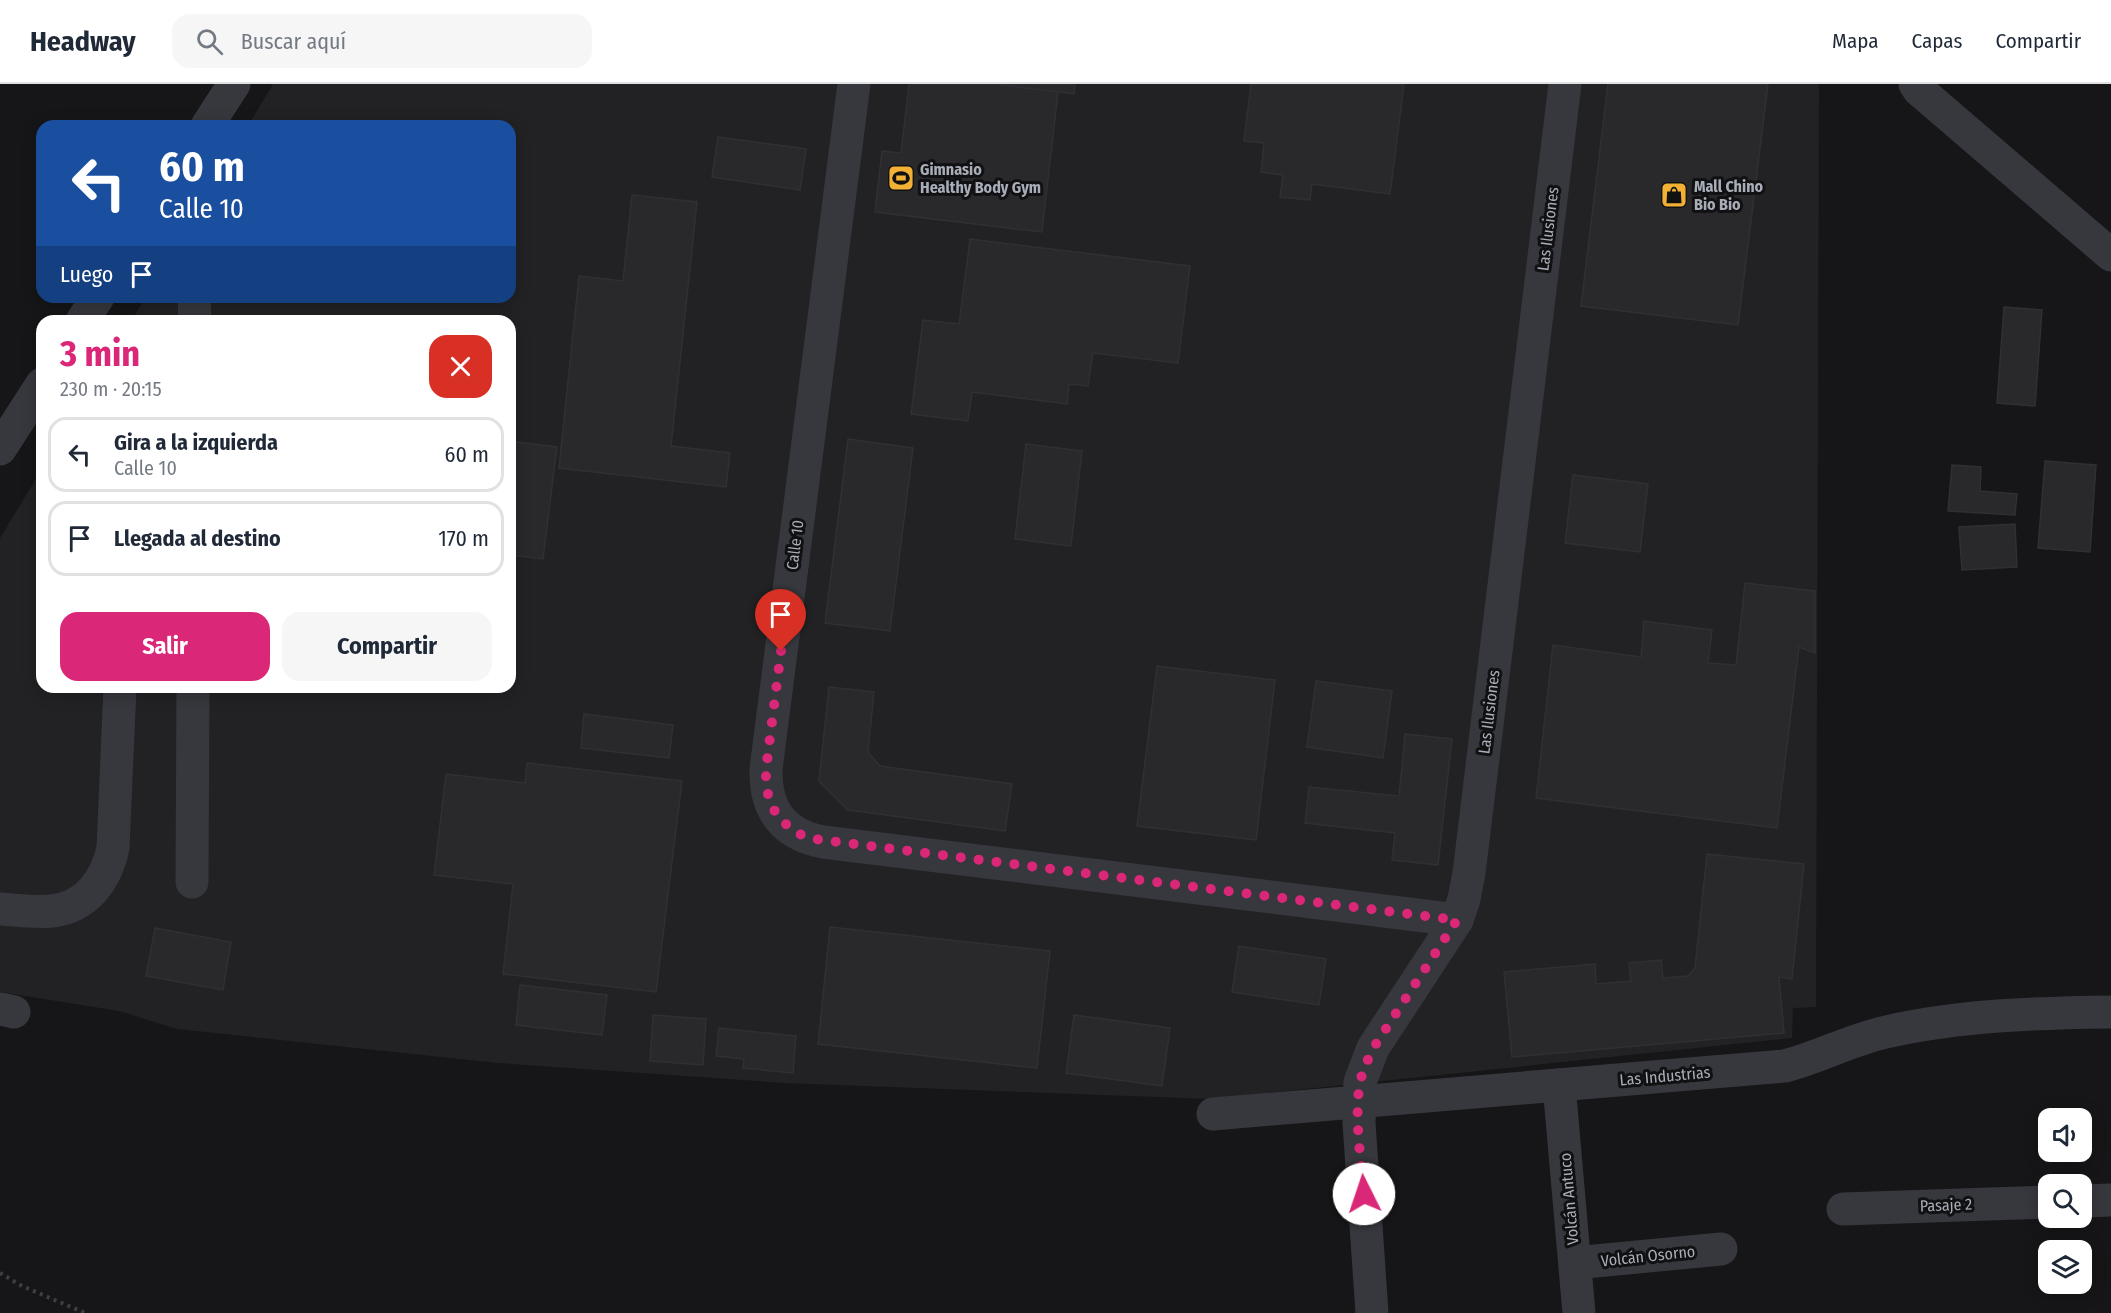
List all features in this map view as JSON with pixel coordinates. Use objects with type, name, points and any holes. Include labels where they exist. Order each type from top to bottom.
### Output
[{"type":"street","points":[[211,120],[234,84]]},
{"type":"street","name":"Calle 10","points":[[854,84],[766,769],[765,786],[778,818],[791,830],[807,838],[823,842],[1457,920]]},
{"type":"street","name":"Las Ilusiones","points":[[1372,1313],[1359,1101],[1360,1082],[1374,1047],[1457,920],[1464,898],[1469,873],[1565,84]]},
{"type":"street","points":[[1915,84],[1919,90],[2111,255]]},
{"type":"street","points":[[0,449],[36,393]]},
{"type":"street","points":[[0,909],[52,911],[63,909],[75,905],[90,895],[101,882],[109,866],[113,848],[120,693]]},
{"type":"street","points":[[192,882],[193,693]]},
{"type":"street","name":"Las Industrias","points":[[1213,1114],[1785,1066],[1875,1035],[1954,1020],[2045,1013],[2111,1012]]},
{"type":"street","name":"Volcán Antuco","points":[[1558,1084],[1580,1313]]},
{"type":"street","points":[[2092,1201],[2111,1200]]},
{"type":"street","name":"Pasaje 2","points":[[1843,1209],[2038,1202]]},
{"type":"street","name":"Volcán Osorno","points":[[1575,1263],[1721,1249]]},
{"type":"path","points":[[0,1273],[21,1286],[85,1313]]},
{"type":"shaded area","points":[[273,84],[1819,84],[1816,1007],[1793,1008],[1792,1038],[1210,1099],[784,1083],[498,1063],[177,1029],[119,1011],[0,992],[0,538],[36,479],[36,693],[516,693],[516,315],[135,315],[142,303],[516,303],[516,120],[252,120]]},
{"type":"building","points":[[909,84],[995,84],[1058,92],[1042,232],[875,212],[882,151],[901,153]]},
{"type":"building","points":[[995,84],[1075,84],[1074,94]]},
{"type":"building","points":[[1251,84],[1404,84],[1390,194],[1312,184],[1310,200],[1280,197],[1283,175],[1261,172],[1264,143],[1244,141]]},
{"type":"building","name":"Mall Chino Bio Bio","points":[[1608,84],[1768,84],[1738,325],[1581,306]]},
{"type":"building","points":[[718,137],[806,149],[800,190],[712,177]]},
{"type":"building","points":[[632,195],[697,202],[671,446],[730,453],[726,487],[559,468],[579,276],[623,281]]},
{"type":"building","points":[[970,239],[1190,266],[1178,363],[1093,353],[1088,386],[1069,384],[1067,404],[972,392],[968,421],[911,414],[923,320],[959,324]]},
{"type":"building","points":[[2004,307],[2042,310],[2035,406],[1997,403]]},
{"type":"building","points":[[848,439],[913,448],[890,631],[825,623]]},
{"type":"building","points":[[516,442],[557,447],[543,559],[516,556]]},
{"type":"building","points":[[1026,444],[1082,451],[1071,546],[1015,539]]},
{"type":"building","points":[[2045,461],[2096,465],[2090,552],[2038,548]]},
{"type":"building","points":[[1952,465],[1981,467],[1980,491],[2017,494],[2015,515],[1948,511]]},
{"type":"building","points":[[1573,475],[1648,484],[1640,552],[1565,543]]},
{"type":"building","points":[[2015,524],[2017,567],[1962,570],[1959,527]]},
{"type":"building","points":[[1745,583],[1815,591],[1815,653],[1799,647],[1777,828],[1536,798],[1553,645],[1641,657],[1644,621],[1712,630],[1708,663],[1736,665]]},
{"type":"building","points":[[1157,666],[1275,680],[1256,840],[1137,826]]},
{"type":"building","points":[[1316,681],[1392,691],[1383,758],[1307,747]]},
{"type":"building","points":[[829,687],[874,692],[868,752],[880,766],[1012,784],[1005,831],[848,810],[819,781]]},
{"type":"building","points":[[584,714],[673,725],[669,758],[581,748]]},
{"type":"building","points":[[1405,734],[1452,739],[1438,865],[1392,860],[1395,833],[1305,823],[1309,787],[1399,796]]},
{"type":"building","points":[[527,763],[682,781],[656,992],[503,974],[513,884],[434,875],[446,774],[525,783]]},
{"type":"building","points":[[1707,854],[1804,864],[1792,979],[1779,977],[1784,1033],[1512,1057],[1504,972],[1595,964],[1596,984],[1631,981],[1629,963],[1661,960],[1663,978],[1688,976],[1695,968]]},
{"type":"building","points":[[830,927],[1050,951],[1037,1068],[818,1044]]},
{"type":"building","points":[[155,928],[231,942],[223,990],[146,976]]},
{"type":"building","points":[[1239,946],[1326,959],[1319,1005],[1232,992]]},
{"type":"building","points":[[520,985],[607,995],[602,1035],[516,1025]]},
{"type":"building","points":[[653,1015],[706,1019],[703,1065],[650,1061]]},
{"type":"building","points":[[1074,1015],[1170,1028],[1162,1086],[1066,1073]]},
{"type":"building","points":[[719,1028],[796,1036],[793,1073],[743,1068],[744,1059],[716,1056]]},
{"type":"place","name":"Gimnasio Healthy Body Gym","points":[[901,178]]},
{"type":"place","name":"Mall Chino Bio Bio","points":[[1674,195]]},
{"type":"route","points":[[781,651],[765,786],[778,818],[791,830],[807,838],[823,842],[1457,920],[1384,1030],[1365,1065],[1360,1082],[1359,1101],[1364,1194]]}]
